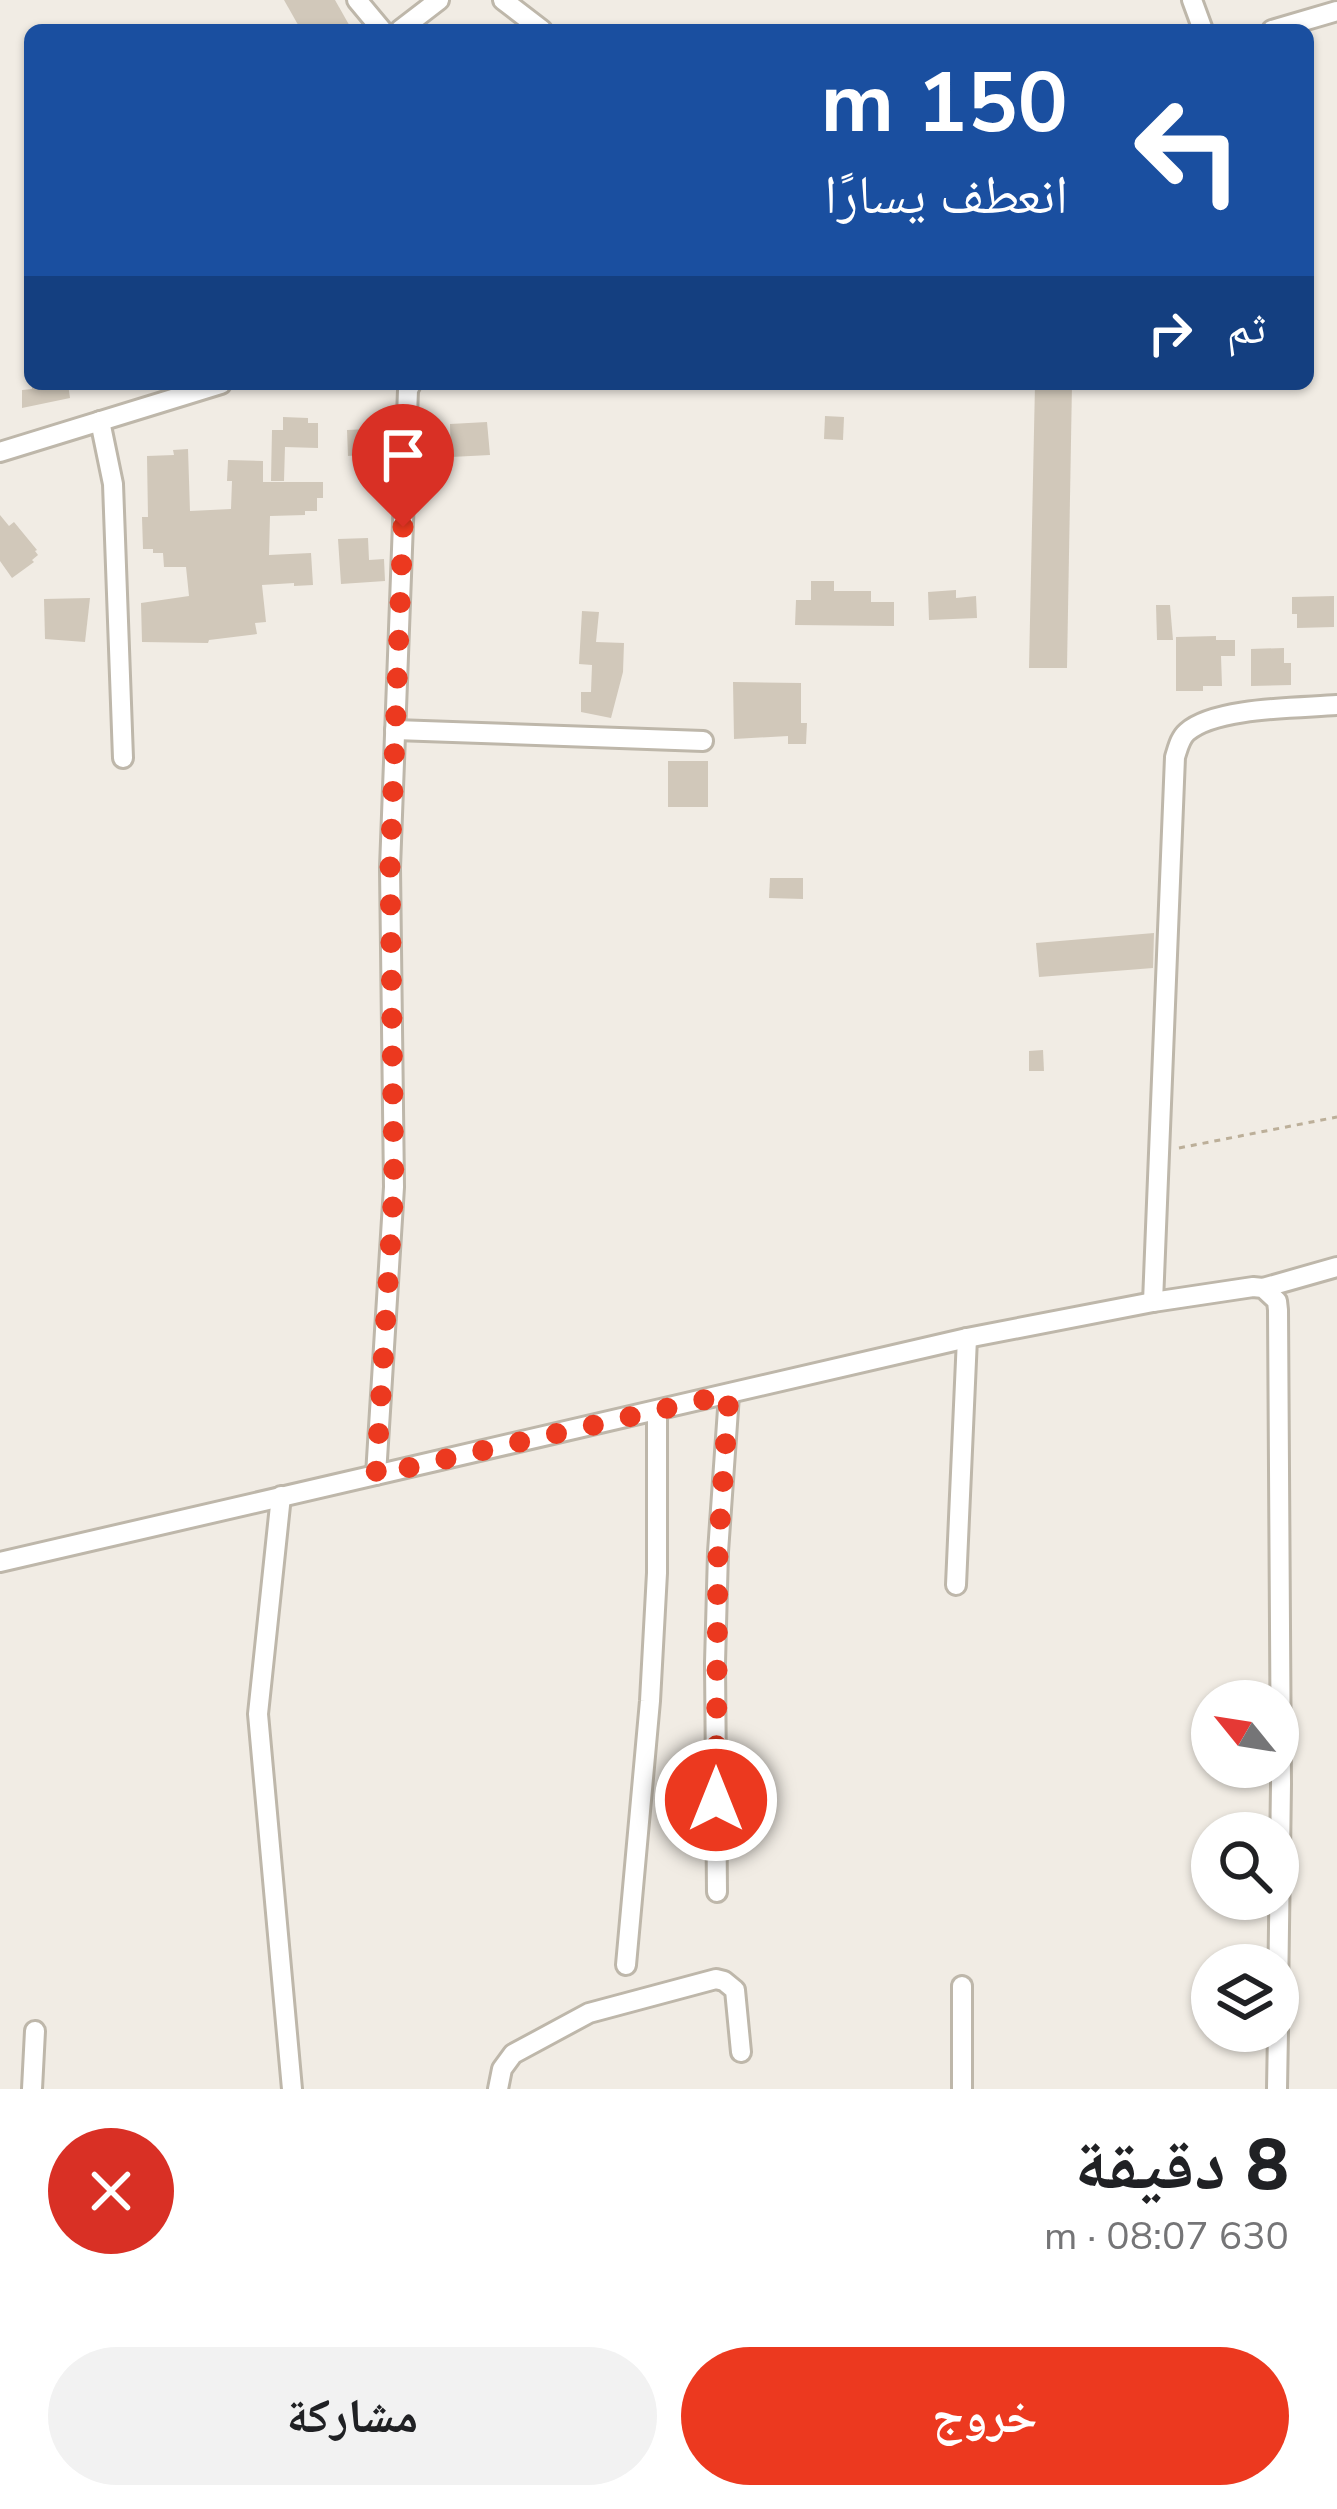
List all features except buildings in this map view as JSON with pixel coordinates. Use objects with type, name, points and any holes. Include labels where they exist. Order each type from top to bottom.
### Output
[{"type":"street","points":[[357,0],[377,24]]},
{"type":"street","points":[[408,24],[439,0]]},
{"type":"street","points":[[503,0],[534,24]]},
{"type":"street","points":[[1293,24],[1337,11]]},
{"type":"street","points":[[0,452],[201,390]]},
{"type":"street","points":[[376,1475],[394,1187],[390,868],[407,390]]},
{"type":"street","points":[[100,421],[113,484],[123,758]]},
{"type":"street","points":[[1153,1302],[1175,757],[1191,728],[1231,714],[1337,705]]},
{"type":"street","points":[[395,730],[703,741]]},
{"type":"street","points":[[0,1562],[968,1338],[1153,1302],[1263,1288],[1337,1267]]},
{"type":"street","points":[[1263,1288],[1277,1301],[1278,1310],[1279,1944]]},
{"type":"street","points":[[956,1585],[968,1338]]},
{"type":"street","points":[[717,1892],[718,1552],[729,1394]]},
{"type":"street","points":[[626,1965],[650,1701],[657,1573],[657,1411]]},
{"type":"street","points":[[281,1496],[258,1714],[292,2089]]},
{"type":"street","points":[[498,2089],[502,2069],[513,2054],[589,2012],[716,1979],[735,1990],[741,2052]]},
{"type":"street","points":[[962,1986],[962,2089]]},
{"type":"street","points":[[32,2089],[35,2031]]},
{"type":"street","points":[[1277,2089],[1278,2052]]},
{"type":"path","points":[[1160,1153],[1337,1117]]},
{"type":"route","points":[[403,527],[390,868],[394,1187],[376,1475],[729,1394],[718,1552],[716,1800]]}]
